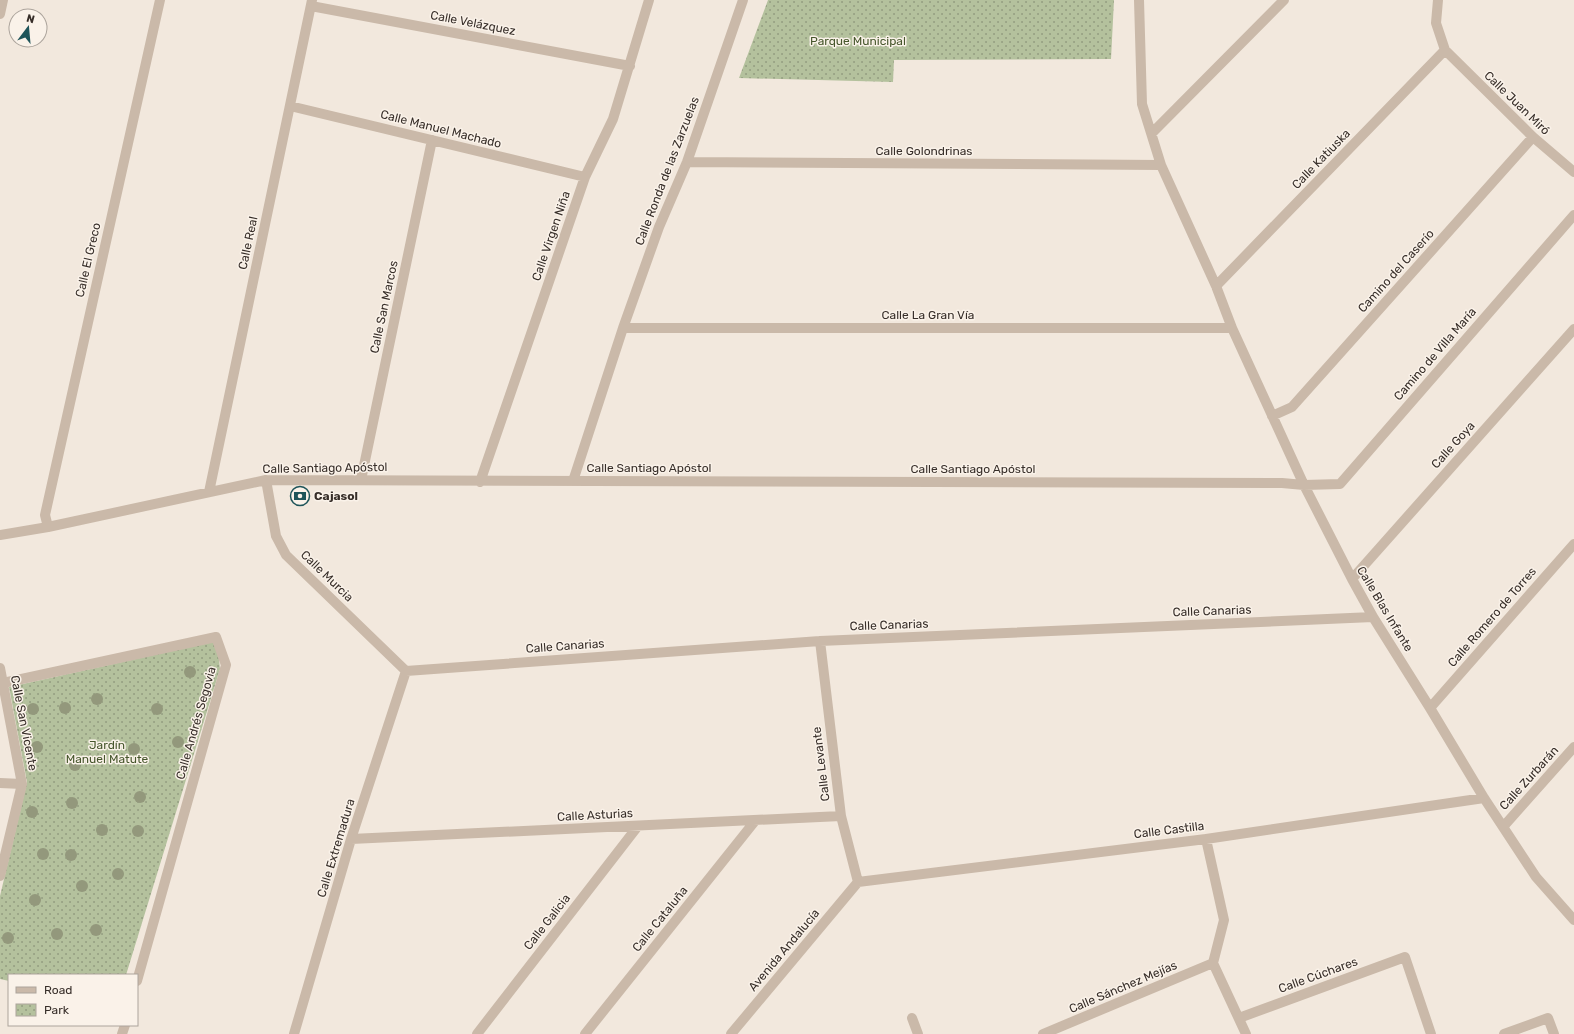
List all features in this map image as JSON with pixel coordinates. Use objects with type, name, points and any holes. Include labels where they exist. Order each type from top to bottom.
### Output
[{"type":"street","points":[[0,14],[3,0]]},
{"type":"street","name":"Calle El Greco","points":[[48,527],[45,515],[160,0]]},
{"type":"street","name":"Calle Virgen Niña","points":[[480,482],[585,177],[613,119],[649,0]]},
{"type":"street","name":"Calle Ronda de las Zarzuelas","points":[[623,328],[659,227],[688,162],[743,0]]},
{"type":"street","name":"Calle Blas Infante","points":[[1139,0],[1142,104],[1152,132],[1161,165],[1216,286],[1232,328],[1304,485],[1352,579],[1484,798],[1536,877],[1574,920]]},
{"type":"street","points":[[1152,132],[1284,0]]},
{"type":"street","points":[[1438,0],[1436,23],[1445,50]]},
{"type":"street","name":"Calle Velázquez","points":[[311,3],[630,66]]},
{"type":"street","name":"Calle Real","points":[[209,492],[311,3]]},
{"type":"street","name":"Calle Juan Miró","points":[[1445,50],[1533,137],[1574,172]]},
{"type":"street","name":"Calle Katiuska","points":[[1216,286],[1445,50]]},
{"type":"street","name":"Calle Manuel Machado","points":[[290,106],[585,177]]},
{"type":"street","name":"Camino del Caserío","points":[[1272,416],[1292,407],[1533,137]]},
{"type":"street","name":"Calle San Marcos","points":[[361,480],[432,140]]},
{"type":"street","name":"Calle Golondrinas","points":[[688,162],[1161,165]]},
{"type":"street","name":"Camino de Villa María","points":[[1304,485],[1340,484],[1574,215]]},
{"type":"street","points":[[573,481],[623,328]]},
{"type":"street","name":"Calle La Gran Vía","points":[[623,328],[1232,328]]},
{"type":"street","name":"Calle Goya","points":[[1352,579],[1574,329]]},
{"type":"street","name":"Calle Santiago Apóstol","points":[[0,535],[48,527],[266,480],[480,482],[1274,483],[1304,485]]},
{"type":"street","name":"Calle Murcia","points":[[266,480],[276,536],[286,555],[406,671]]},
{"type":"street","name":"Calle Romero de Torres","points":[[1430,708],[1574,544]]},
{"type":"street","name":"Calle Canarias","points":[[406,671],[820,641],[1374,617]]},
{"type":"street","name":"Calle Andrés Segovia","points":[[3,683],[216,637],[226,665],[138,977]]},
{"type":"street","name":"Calle Levante","points":[[820,641],[841,816],[858,882]]},
{"type":"street","name":"Calle San Vicente","points":[[0,668],[22,784],[0,876]]},
{"type":"street","name":"Calle Extremadura","points":[[294,1034],[351,839],[406,671]]},
{"type":"street","name":"Calle Zurbarán","points":[[1503,827],[1574,747]]},
{"type":"street","points":[[0,783],[22,784]]},
{"type":"street","name":"Calle Castilla","points":[[858,882],[1206,839],[1484,798]]},
{"type":"street","name":"Calle Asturias","points":[[351,839],[841,816]]},
{"type":"street","name":"Calle Cataluña","points":[[585,1034],[755,821]]},
{"type":"street","name":"Calle Galicia","points":[[477,1034],[638,826]]},
{"type":"street","points":[[1206,839],[1224,920],[1213,963],[1240,1018],[1246,1034]]},
{"type":"street","name":"Avenida Andalucía","points":[[731,1034],[858,882]]},
{"type":"street","name":"Calle Cúchares","points":[[1240,1018],[1404,957],[1432,1034]]},
{"type":"street","name":"Calle Sánchez Mejías","points":[[1043,1034],[1213,963]]},
{"type":"street","points":[[912,1018],[918,1034]]},
{"type":"street","points":[[1504,1034],[1548,1018],[1554,1034]]},
{"type":"green space","name":"Parque Municipal","points":[[768,0],[1114,0],[1111,59],[894,60],[893,82],[739,78]]},
{"type":"green space","name":"Jardín Manuel Matute","points":[[217,641],[220,669],[126,974],[8,974],[8,981],[0,979],[0,896],[27,782],[9,687]]},
{"type":"place","name":"Cajasol","points":[[300,496]]}]
